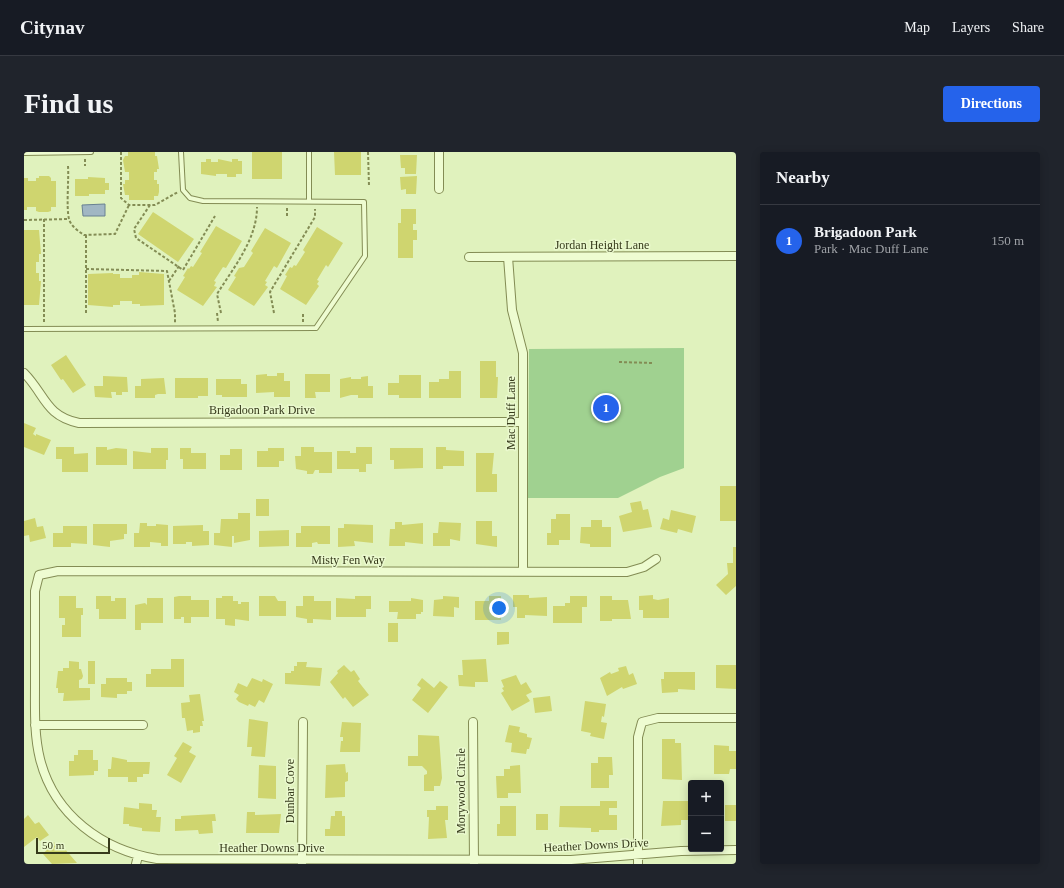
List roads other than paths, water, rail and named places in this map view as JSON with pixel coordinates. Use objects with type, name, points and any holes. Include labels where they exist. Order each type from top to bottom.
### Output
[{"type":"street","points":[[439,152],[439,189]]},
{"type":"street","name":"Jordan Height Lane","points":[[469,257],[736,256]]},
{"type":"street","name":"Mac Duff Lane","points":[[508,257],[512,310],[523,353],[523,572]]},
{"type":"street","name":"Brigadoon Park Drive","points":[[24,372],[57,415],[66,420],[79,423],[523,422]]},
{"type":"street","name":"Misty Fen Way","points":[[39,575],[58,571],[627,572],[644,567],[656,559]]},
{"type":"street","name":"Heather Downs Drive","points":[[39,575],[35,592],[35,725],[36,743],[44,774],[54,794],[67,812],[90,833],[137,860],[474,862],[571,860],[681,851],[736,850]]},
{"type":"street","points":[[638,864],[638,737],[642,722],[658,718],[736,718]]},
{"type":"street","name":"Dunbar Cove","points":[[302,862],[303,722]]},
{"type":"street","name":"Morywood Circle","points":[[473,722],[474,862]]},
{"type":"street","points":[[35,725],[143,725]]},
{"type":"lane","points":[[24,153],[91,152]]},
{"type":"lane","points":[[24,329],[316,328],[365,256],[364,202],[203,201],[190,198],[183,190],[181,152]]},
{"type":"lane","points":[[309,152],[309,201]]},
{"type":"water","points":[[105,204],[105,216],[83,216],[82,205]]},
{"type":"place","name":"Brigadoon Park","points":[[606,408]]}]
